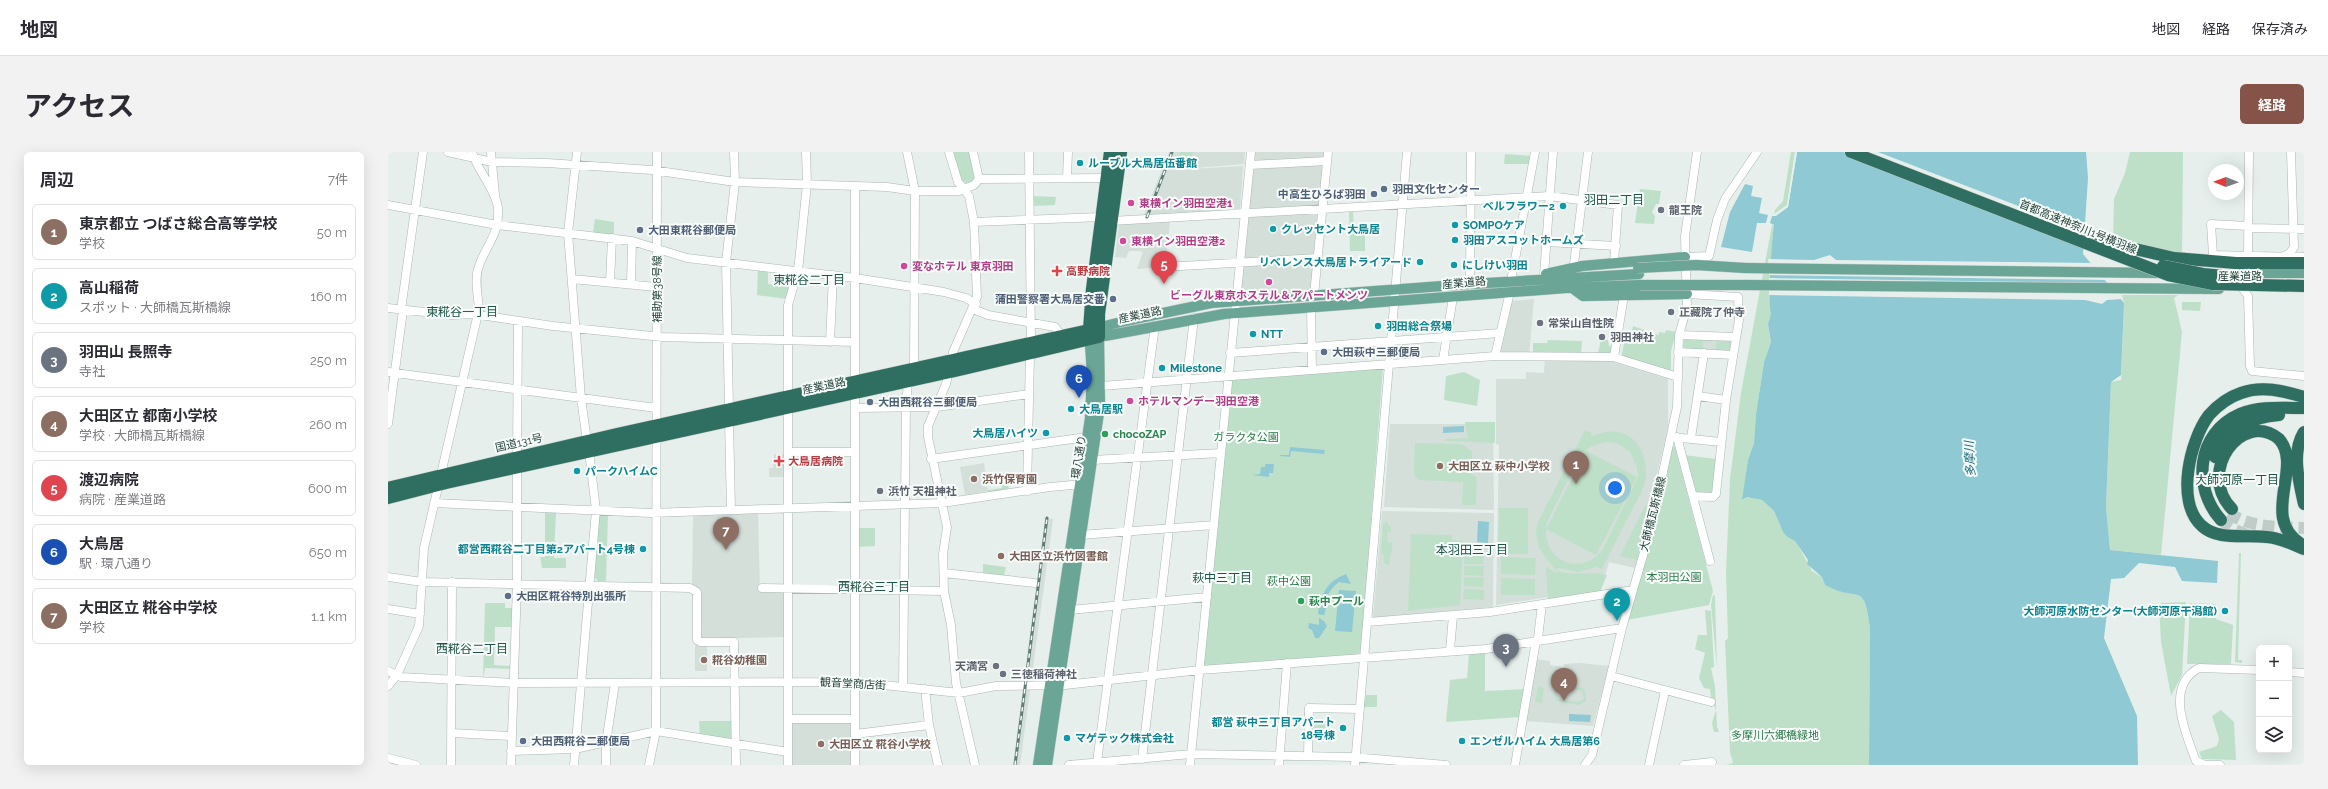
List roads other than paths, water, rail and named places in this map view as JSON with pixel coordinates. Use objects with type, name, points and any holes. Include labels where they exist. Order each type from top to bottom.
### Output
[{"type":"highway","name":"環八通り","points":[[1106,219],[1106,178],[1110,152]]},
{"type":"highway","name":"環八通り","points":[[1094,334],[1092,289],[1121,152]]},
{"type":"highway","name":"首都高速神奈川1号横羽線","points":[[1851,152],[2150,270],[2179,279],[2213,284],[2304,287]]},
{"type":"highway","name":"首都高速神奈川1号横羽線","points":[[1869,152],[2088,238],[2177,271],[2235,278],[2304,279]]},
{"type":"highway","points":[[2088,238],[2174,258],[2236,263],[2287,260],[2304,263]]},
{"type":"highway","points":[[2177,271],[2199,271],[2246,267],[2304,267]]},
{"type":"highway","points":[[2150,270],[2181,282],[2220,291],[2304,294]]},
{"type":"highway","name":"産業道路","points":[[656,431],[789,401],[855,381],[952,359],[1030,349],[1062,336],[1094,334]]},
{"type":"highway","name":"産業道路","points":[[789,401],[855,393],[948,372],[1030,349],[1094,334]]},
{"type":"highway","points":[[2304,397],[2278,390],[2256,389],[2235,395],[2222,403],[2209,415],[2197,439],[2190,464],[2188,489],[2194,516],[2209,531],[2221,535],[2276,538],[2304,549]]},
{"type":"highway","points":[[2228,514],[2208,501],[2202,478],[2205,452],[2213,437],[2223,425],[2240,414],[2263,409],[2304,408]]},
{"type":"highway","points":[[2228,514],[2218,497],[2213,479],[2214,460],[2222,443],[2234,430],[2252,420],[2272,416],[2304,414]]},
{"type":"highway","name":"国道131号","points":[[388,488],[439,480],[656,431]]},
{"type":"highway","points":[[2228,514],[2218,482],[2219,466],[2224,454],[2235,440],[2249,432],[2266,432],[2276,436],[2287,447],[2292,463],[2290,481],[2284,506],[2284,522],[2292,536],[2304,545]]},
{"type":"highway","points":[[2304,432],[2298,453],[2304,504]]},
{"type":"highway","name":"国道131号","points":[[388,498],[439,480]]},
{"type":"main road","points":[[1532,280],[1544,275],[1572,277],[1614,263],[1685,257]]},
{"type":"main road","name":"産業道路","points":[[1094,334],[1234,313],[1510,292],[1572,277],[1580,278],[1639,271],[1730,270],[1745,268],[2304,273]]},
{"type":"main road","points":[[1572,277],[1583,296],[1687,294]]},
{"type":"main road","name":"産業道路","points":[[1094,334],[1190,306],[1314,295],[1572,277],[1640,285],[2243,289],[2304,287]]},
{"type":"main road","name":"環八通り","points":[[1047,765],[1054,686],[1083,487],[1092,460],[1101,386],[1094,334]]},
{"type":"main road","name":"環八通り","points":[[1038,765],[1070,610],[1080,535],[1087,437],[1092,393],[1094,334]]},
{"type":"street","points":[[388,424],[391,373],[402,310],[423,152]]},
{"type":"street","points":[[448,152],[473,155],[492,162],[657,171],[735,182],[855,186],[915,191],[965,189],[974,185],[979,179],[997,177],[1028,179],[1106,178]]},
{"type":"street","points":[[491,152],[495,198]]},
{"type":"street","points":[[574,765],[596,510],[581,398],[568,232],[577,166],[577,152]]},
{"type":"street","name":"補助第38号線","points":[[650,765],[656,731],[657,152]]},
{"type":"street","points":[[731,510],[726,262],[735,182],[734,152]]},
{"type":"street","points":[[788,765],[788,306],[798,271],[807,184],[806,152]]},
{"type":"street","points":[[907,152],[915,191],[914,368]]},
{"type":"street","points":[[949,152],[958,182],[969,196],[974,222],[977,297],[959,336],[948,372],[946,384],[928,426],[932,459],[947,527],[943,554],[944,591],[951,625],[956,683],[975,765]]},
{"type":"street","points":[[973,152],[979,179]]},
{"type":"street","points":[[1027,490],[1030,349],[1029,152]]},
{"type":"street","points":[[1067,178],[1068,152]]},
{"type":"street","points":[[1190,765],[1250,165],[1250,152]]},
{"type":"street","points":[[1314,295],[1328,152]]},
{"type":"street","points":[[1356,761],[1390,340],[1407,152]]},
{"type":"street","points":[[1470,284],[1471,152]]},
{"type":"street","points":[[1511,281],[1528,196],[1534,152]]},
{"type":"street","points":[[1544,275],[1553,152]]},
{"type":"street","points":[[1572,277],[1588,152]]},
{"type":"street","name":"大師橋瓦斯橋線","points":[[1585,765],[1592,754],[1622,628],[1674,437],[1677,407],[1679,335],[1687,307],[1685,236],[1697,152]]},
{"type":"street","points":[[1685,257],[1709,256],[1717,220],[1725,199],[1757,152]]},
{"type":"street","points":[[2248,256],[2249,152]]},
{"type":"street","points":[[2287,260],[2293,251],[2294,229],[2291,152]]},
{"type":"street","points":[[388,686],[397,676],[419,626],[424,548],[477,316],[478,270],[492,240],[496,226],[498,208],[495,198],[473,155]]},
{"type":"street","points":[[1250,165],[1327,161]]},
{"type":"street","points":[[855,186],[855,381]]},
{"type":"street","points":[[974,222],[1244,214],[1323,208],[1549,196],[1618,205],[1614,263]]},
{"type":"street","points":[[388,205],[496,226],[568,232],[632,241],[656,247],[687,258],[833,275],[944,292],[966,298],[988,316],[1030,322],[1055,328],[1062,336]]},
{"type":"street","points":[[2304,229],[2211,224],[2213,255],[2248,256],[2287,260],[2304,257]]},
{"type":"street","points":[[610,282],[612,238]]},
{"type":"street","points":[[631,284],[632,241]]},
{"type":"street","points":[[1546,242],[1616,246]]},
{"type":"street","points":[[1164,267],[1318,258]]},
{"type":"street","points":[[2242,273],[2243,289],[2248,296],[2250,366],[2252,371],[2304,376]]},
{"type":"street","points":[[830,342],[833,275]]},
{"type":"street","points":[[572,279],[656,287]]},
{"type":"street","points":[[1495,356],[1510,292]]},
{"type":"street","points":[[1687,294],[1738,298],[1739,320],[1726,400],[1715,496],[1693,496]]},
{"type":"street","points":[[1614,357],[1624,295]]},
{"type":"street","points":[[1443,360],[1453,297]]},
{"type":"street","points":[[1311,307],[1312,370]]},
{"type":"street","points":[[388,308],[477,316],[518,322],[657,337],[855,342]]},
{"type":"street","points":[[1142,759],[1162,600],[1194,318]]},
{"type":"street","points":[[511,765],[517,584],[518,322]]},
{"type":"street","points":[[1097,762],[1149,381],[1154,333],[1153,326]]},
{"type":"street","points":[[1230,353],[1390,340],[1500,334]]},
{"type":"street","points":[[1679,335],[1736,337]]},
{"type":"street","points":[[1678,352],[1733,355]]},
{"type":"street","points":[[1691,438],[1704,354]]},
{"type":"street","points":[[1101,386],[1187,378],[1495,356],[1614,357],[1678,376]]},
{"type":"street","points":[[391,373],[656,408]]},
{"type":"street","points":[[903,687],[906,407],[908,381]]},
{"type":"street","points":[[855,393],[855,765]]},
{"type":"street","points":[[855,408],[937,407],[1029,394]]},
{"type":"street","points":[[1698,396],[1726,400]]},
{"type":"street","points":[[932,459],[1087,437]]},
{"type":"street","points":[[1710,561],[1693,496],[1674,437],[1721,442]]},
{"type":"street","points":[[789,452],[855,452]]},
{"type":"street","points":[[1092,460],[1221,453]]},
{"type":"street","points":[[434,503],[656,513],[942,503],[1027,490],[1068,486],[1083,487]]},
{"type":"street","points":[[1080,535],[1214,525]]},
{"type":"street","points":[[944,573],[1035,583]]},
{"type":"street","points":[[388,577],[422,582],[690,588],[697,592],[697,640],[700,642],[734,642],[736,765]]},
{"type":"street","points":[[451,765],[452,582]]},
{"type":"street","points":[[762,588],[944,591]]},
{"type":"street","points":[[1368,622],[1490,612],[1633,590]]},
{"type":"street","points":[[1070,610],[1162,600],[1207,597]]},
{"type":"street","points":[[1515,765],[1536,641],[1538,638],[1542,604]]},
{"type":"street","points":[[388,610],[420,614]]},
{"type":"street","points":[[1450,651],[1453,615]]},
{"type":"street","name":"観音堂商店街","points":[[397,676],[513,683],[855,682],[959,693],[996,686],[1054,686],[1200,670],[1450,651],[1536,641],[1622,628]]},
{"type":"street","points":[[1279,765],[1287,663]]},
{"type":"street","points":[[2220,765],[2205,765],[2196,761],[2187,737],[2179,708],[2179,696],[2190,672],[2199,668],[2256,670]]},
{"type":"street","points":[[388,671],[397,676]]},
{"type":"street","points":[[2292,672],[2304,673]]},
{"type":"street","points":[[1611,676],[1711,702]]},
{"type":"street","points":[[606,765],[606,743],[615,683]]},
{"type":"street","points":[[924,689],[929,726],[938,765]]},
{"type":"street","points":[[1649,765],[1666,690]]},
{"type":"street","points":[[1308,756],[1309,708],[1360,709]]},
{"type":"street","points":[[788,719],[855,719]]},
{"type":"street","points":[[855,734],[929,726]]},
{"type":"street","points":[[511,751],[575,749],[656,731],[788,752]]},
{"type":"street","points":[[451,733],[511,736]]},
{"type":"street","points":[[1069,765],[1191,754],[1308,756],[1356,761],[1446,765]]},
{"type":"street","points":[[388,758],[413,765]]},
{"type":"street","points":[[1684,765],[1712,762]]},
{"type":"water","name":"多摩川","points":[[1797,152],[2086,152],[2088,178],[2083,254],[2124,303],[2121,375],[2111,382],[2106,507],[2110,550],[2218,561],[2217,583],[2182,581],[2175,567],[2139,563],[2124,578],[2111,579],[2104,638],[2137,716],[2138,765],[1869,765],[1870,628],[1865,603],[1858,595],[1836,590],[1825,585],[1822,577],[1807,564],[1808,560],[1795,541],[1786,536],[1783,532],[1774,511],[1762,500],[1747,497],[1742,500],[1748,460],[1754,443],[1756,414],[1764,362],[1771,342],[1768,324],[1771,313],[1770,285],[1774,225],[1770,223],[1772,216],[1776,216],[1788,207]]},
{"type":"water","points":[[1745,184],[1753,186],[1751,196],[1762,198],[1759,213],[1768,215],[1766,223],[1757,223],[1752,252],[1721,247],[1730,212]]},
{"type":"water","points":[[1464,426],[1464,432],[1443,433],[1443,427]]},
{"type":"water","points":[[1290,447],[1325,450],[1324,454],[1291,451],[1290,457],[1280,456],[1289,455]]},
{"type":"water","points":[[1265,464],[1274,464],[1273,473],[1269,473],[1269,477],[1252,475],[1260,474],[1261,467],[1265,467]]},
{"type":"water","points":[[1478,521],[1489,522],[1488,543],[1477,542]]},
{"type":"water","points":[[1346,574],[1351,584],[1339,582],[1328,594],[1324,615],[1318,614],[1323,595],[1329,585],[1339,577]]},
{"type":"water","points":[[1339,590],[1356,591],[1352,632],[1335,631]]},
{"type":"water","points":[[1319,618],[1324,621],[1327,626],[1319,638],[1315,638],[1312,630],[1308,628],[1309,623],[1319,625]]},
{"type":"water","points":[[1569,714],[1591,715],[1590,722],[1569,721]]},
{"type":"tunnel","points":[[2229,513],[2246,522],[2255,524],[2275,527],[2304,528]]},
{"type":"tunnel","points":[[2221,520],[2235,530],[2249,536]]},
{"type":"railway","points":[[1147,217],[1172,152]]},
{"type":"railway","points":[[1015,765],[1047,518]]},
{"type":"place","name":"ルーブル大鳥居伍番館","points":[[1080,163]]},
{"type":"place","name":"羽田文化センター","points":[[1384,189]]},
{"type":"place","name":"中高生ひろば羽田","points":[[1374,194]]},
{"type":"place","name":"東横イン羽田空港1","points":[[1131,203]]},
{"type":"place","name":"ベルフラワー2","points":[[1563,206]]},
{"type":"place","name":"龍王院","points":[[1661,210]]},
{"type":"place","name":"SOMPOケア","points":[[1455,225]]},
{"type":"place","name":"クレッセント大鳥居","points":[[1273,229]]},
{"type":"place","name":"大田東糀谷郵便局","points":[[640,230]]},
{"type":"place","name":"羽田アスコットホームズ","points":[[1455,240]]},
{"type":"place","name":"東横イン羽田空港2","points":[[1123,241]]},
{"type":"place","name":"リベレンス大鳥居トライアード","points":[[1420,262]]},
{"type":"place","name":"にしけい羽田","points":[[1454,265]]},
{"type":"place","name":"変なホテル 東京羽田","points":[[904,266]]},
{"type":"place","name":"高野病院","points":[[1057,271]]},
{"type":"place","name":"ビーグル東京ホステル＆アパートメンツ","points":[[1269,282]]},
{"type":"place","name":"渡辺病院","points":[[1164,284]]},
{"type":"place","name":"蒲田警察署大鳥居交番","points":[[1113,299]]},
{"type":"place","name":"正藏院了仲寺","points":[[1671,312]]},
{"type":"place","name":"常栄山自性院","points":[[1540,323]]},
{"type":"place","name":"羽田総合祭場","points":[[1378,326]]},
{"type":"place","name":"NTT","points":[[1253,334]]},
{"type":"place","name":"羽田神社","points":[[1602,337]]},
{"type":"place","name":"大田萩中三郵便局","points":[[1324,352]]},
{"type":"place","name":"Milestone","points":[[1162,368]]},
{"type":"place","name":"大鳥居","points":[[1079,398]]},
{"type":"place","name":"ホテルマンデー羽田空港","points":[[1130,401]]},
{"type":"place","name":"大田西糀谷三郵便局","points":[[870,402]]},
{"type":"place","name":"大鳥居駅","points":[[1071,409]]},
{"type":"place","name":"大鳥居ハイツ","points":[[1046,433]]},
{"type":"place","name":"chocoZAP","points":[[1105,434]]},
{"type":"place","name":"大鳥居病院","points":[[779,461]]},
{"type":"place","name":"大田区立 萩中小学校","points":[[1440,466]]},
{"type":"place","name":"パークハイムC","points":[[577,471]]},
{"type":"place","name":"浜竹保育園","points":[[974,479]]},
{"type":"place","name":"東京都立 つばさ総合高等学校","points":[[1576,484]]},
{"type":"place","name":"浜竹 天祖神社","points":[[880,491]]},
{"type":"place","name":"都営西糀谷二丁目第2アパート4号棟","points":[[643,549]]},
{"type":"place","name":"大田区立 糀谷中学校","points":[[726,550]]},
{"type":"place","name":"大田区立浜竹図書館","points":[[1001,556]]},
{"type":"place","name":"大田区糀谷特別出張所","points":[[508,596]]},
{"type":"place","name":"萩中プール","points":[[1301,601]]},
{"type":"place","name":"大師河原水防センター(大師河原干潟館)","points":[[2225,611]]},
{"type":"place","name":"高山稲荷","points":[[1617,621]]},
{"type":"place","name":"糀谷幼稚園","points":[[704,660]]},
{"type":"place","name":"天満宮","points":[[996,666]]},
{"type":"place","name":"羽田山 長照寺","points":[[1506,667]]},
{"type":"place","name":"三徳稲荷神社","points":[[1003,674]]},
{"type":"place","name":"大田区立 都南小学校","points":[[1564,701]]},
{"type":"place","name":"都営 萩中三丁目アパート 18号棟","points":[[1343,728]]},
{"type":"place","name":"マゲテック株式会社","points":[[1067,738]]},
{"type":"place","name":"大田西糀谷二郵便局","points":[[523,741]]},
{"type":"place","name":"エンゼルハイム 大鳥居第6","points":[[1462,741]]},
{"type":"place","name":"大田区立 糀谷小学校","points":[[821,744]]},
{"type":"district","name":"羽田二丁目","points":[[1614,200]]},
{"type":"district","name":"東糀谷二丁目","points":[[809,280]]},
{"type":"district","name":"東糀谷一丁目","points":[[462,312]]},
{"type":"district","name":"大師河原一丁目","points":[[2237,480]]},
{"type":"district","name":"本羽田三丁目","points":[[1472,550]]},
{"type":"district","name":"萩中三丁目","points":[[1222,578]]},
{"type":"district","name":"西糀谷三丁目","points":[[874,587]]},
{"type":"district","name":"西糀谷二丁目","points":[[472,649]]},
{"type":"park label","name":"ガラクタ公園","points":[[1246,437]]},
{"type":"park label","name":"本羽田公園","points":[[1674,577]]},
{"type":"park label","name":"萩中公園","points":[[1289,581]]},
{"type":"park label","name":"多摩川六郷橋緑地","points":[[1775,735]]}]
